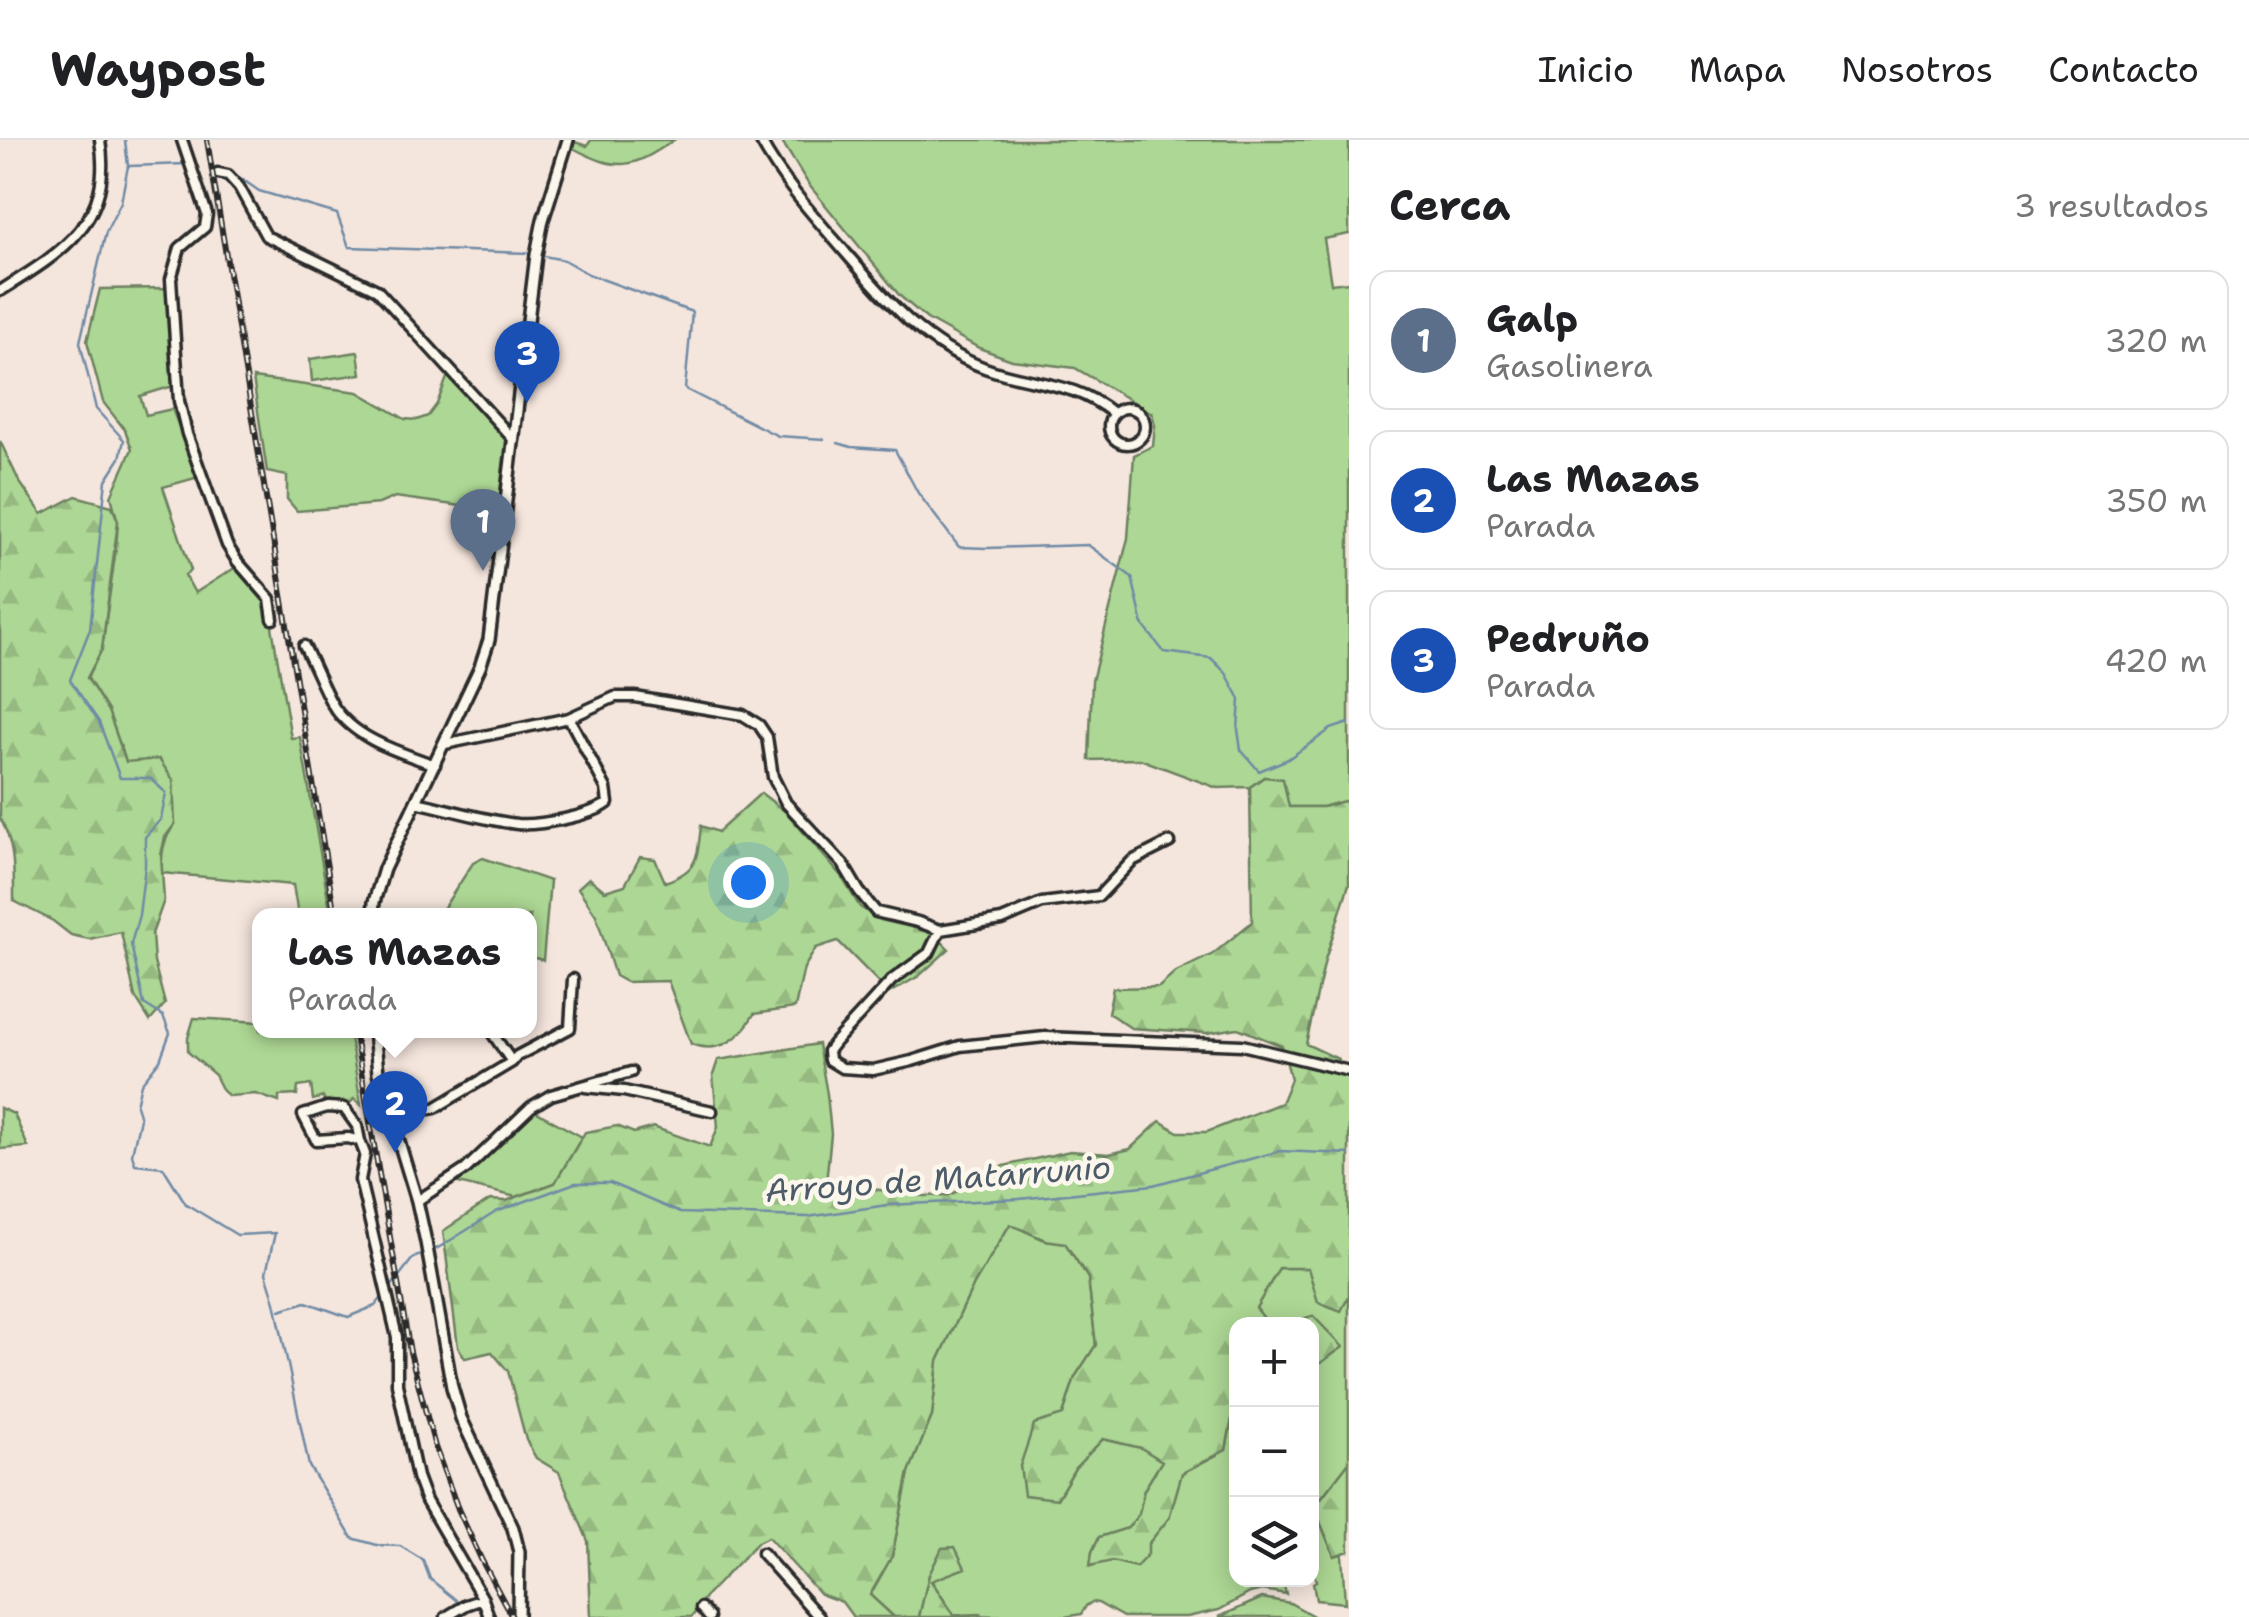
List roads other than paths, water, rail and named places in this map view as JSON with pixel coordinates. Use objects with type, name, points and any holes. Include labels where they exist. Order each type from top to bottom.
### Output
[{"type":"street","points":[[0,292],[68,246],[84,226],[96,204],[102,177],[100,140]]},
{"type":"street","points":[[182,140],[208,214],[205,226],[180,248],[171,279],[179,401],[186,434],[227,545],[236,562],[270,599],[273,619]]},
{"type":"street","points":[[373,908],[384,870],[480,667],[489,640],[536,256],[568,140]]},
{"type":"street","points":[[760,140],[807,209],[891,306],[924,335],[985,368],[1067,387],[1098,401],[1114,414]]},
{"type":"street","points":[[192,168],[206,171]]},
{"type":"street","points":[[218,173],[228,175],[239,187],[266,236],[377,290],[514,440]]},
{"type":"street","points":[[1130,408],[1141,414],[1145,430],[1140,439],[1134,444],[1117,442],[1109,425],[1114,414],[1130,408]]},
{"type":"street","points":[[304,646],[342,717],[394,751],[434,765]]},
{"type":"street","points":[[444,744],[569,718],[615,696],[742,714],[758,725],[767,738],[774,777],[786,803],[843,864],[876,912],[940,930],[1002,920],[1042,903],[1099,896],[1132,861],[1170,842]]},
{"type":"street","points":[[416,802],[520,824],[598,811],[608,803],[606,788],[569,718]]},
{"type":"street","points":[[940,930],[929,954],[892,980],[835,1042],[828,1060],[842,1068],[873,1070],[960,1046],[1045,1038],[1242,1044],[1349,1070]]},
{"type":"street","points":[[386,1106],[435,1108],[516,1056],[570,1028],[573,979]]},
{"type":"street","points":[[375,1038],[386,1106],[417,1201],[460,1418],[513,1528],[520,1563],[518,1617]]},
{"type":"street","points":[[496,1038],[512,1062]]},
{"type":"street","points":[[417,1201],[466,1169],[531,1106],[551,1095],[631,1072]]},
{"type":"street","points":[[580,1086],[624,1091],[712,1111]]},
{"type":"street","points":[[360,1141],[316,1140],[304,1115],[327,1107],[344,1108],[358,1126],[365,1154],[360,1180],[389,1296],[397,1338],[397,1384],[417,1477],[426,1501],[483,1599],[488,1617]]},
{"type":"street","points":[[762,1553],[819,1617]]},
{"type":"street","points":[[450,1614],[483,1599]]},
{"type":"street","points":[[701,1608],[709,1617]]},
{"type":"waterway","points":[[125,140],[128,166],[121,202],[106,232],[80,342],[96,409],[124,440],[120,458],[106,480],[90,629],[70,680],[99,722],[120,778],[150,778],[166,793],[161,819],[145,837],[139,915],[131,944],[144,1004],[163,1016],[170,1033],[160,1060],[141,1084],[136,1105],[140,1118],[132,1154],[135,1164],[163,1167],[186,1204],[237,1235],[275,1233],[266,1273],[309,1466],[352,1538],[400,1546],[423,1560],[430,1579],[456,1600],[463,1617]]},
{"type":"waterway","points":[[129,166],[186,164]]},
{"type":"waterway","points":[[216,168],[229,170],[259,191],[337,214],[349,247],[529,253]]},
{"type":"waterway","points":[[544,256],[564,260],[588,274],[692,312],[685,389],[778,436],[824,439]]},
{"type":"waterway","points":[[838,443],[895,450],[918,493],[959,547],[1088,545],[1132,577],[1143,625],[1164,652],[1211,658],[1226,673],[1240,699],[1241,750],[1259,771],[1288,759],[1331,729],[1349,723]]},
{"type":"waterway","name":"Arroyo de Matarrunio","points":[[390,1288],[413,1258],[438,1248],[496,1212],[575,1183],[610,1183],[680,1213],[808,1217],[887,1205],[1019,1199],[1153,1185],[1280,1151],[1349,1154]]},
{"type":"waterway","name":"Arroyo de Matarrunio","points":[[280,1310],[306,1302],[348,1317],[375,1306],[385,1294]]},
{"type":"railway","points":[[207,140],[334,908]]},
{"type":"railway","points":[[355,1038],[410,1352],[435,1447],[458,1509],[512,1617]]},
{"type":"place","name":"Pedruño","points":[[527,403]]},
{"type":"place","name":"Galp","points":[[483,571]]},
{"type":"place","name":"Las Mazas","points":[[395,1153]]}]
